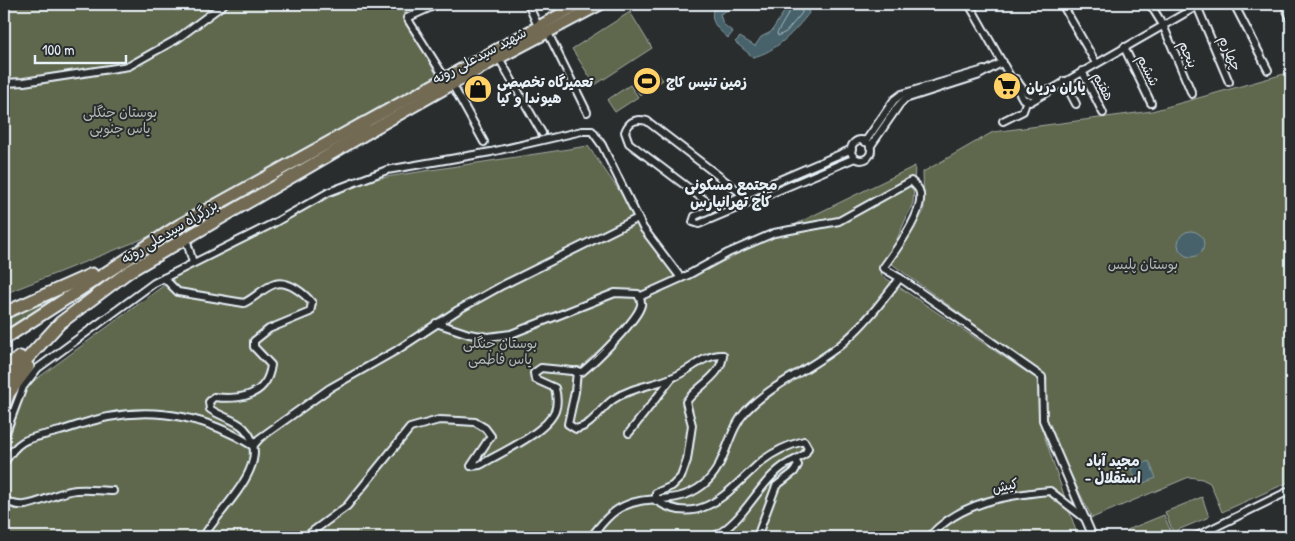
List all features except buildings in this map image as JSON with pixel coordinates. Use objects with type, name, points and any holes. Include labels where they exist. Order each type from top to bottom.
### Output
[{"type":"highway","name":"بزرگراه سیدعلی روته","points":[[4,384],[60,323],[133,269],[367,127]]},
{"type":"highway","name":"بزرگراه سیدعلی روته","points":[[4,339],[178,226],[367,127]]},
{"type":"highway","points":[[4,313],[123,260],[133,269]]},
{"type":"highway","points":[[4,369],[60,323]]},
{"type":"highway","points":[[4,406],[17,381],[60,323]]},
{"type":"main road","name":"شهید سیدعلی روته","points":[[367,127],[449,81],[568,7],[579,4]]},
{"type":"main road","name":"شهید سیدعلی روته","points":[[449,81],[499,58],[601,4]]},
{"type":"street","points":[[4,83],[24,82],[129,66],[177,39],[224,4]]},
{"type":"street","points":[[438,4],[407,18],[449,81],[484,142]]},
{"type":"street","points":[[528,4],[538,26]]},
{"type":"street","points":[[969,4],[1023,99],[1030,102],[1040,98],[1064,81],[1199,5]]},
{"type":"street","points":[[1062,4],[1096,63]]},
{"type":"street","name":"پنجم","points":[[1150,4],[1163,25],[1192,94]]},
{"type":"street","points":[[1234,4],[1268,70]]},
{"type":"street","points":[[1284,4],[1291,20]]},
{"type":"street","name":"چهارم","points":[[1199,5],[1230,82]]},
{"type":"street","points":[[548,33],[587,112]]},
{"type":"street","name":"ششم","points":[[1124,47],[1151,103]]},
{"type":"street","points":[[499,58],[542,133]]},
{"type":"street","points":[[865,142],[894,100],[902,94],[1004,65]]},
{"type":"street","points":[[1004,65],[1026,93],[1031,96],[1051,90]]},
{"type":"street","points":[[870,147],[865,142],[856,142],[852,149],[695,216],[693,222],[699,224],[855,158],[860,160],[867,158],[870,154],[870,147],[899,104],[905,99],[977,76],[988,69]]},
{"type":"street","name":"هفتم","points":[[1082,71],[1103,112]]},
{"type":"street","points":[[1064,81],[1076,104]]},
{"type":"street","points":[[1003,121],[1023,110],[1027,100]]},
{"type":"street","points":[[715,208],[629,143],[625,132],[631,122],[641,120],[647,122],[745,195],[749,203]]},
{"type":"street","points":[[4,437],[24,387],[38,368],[134,297],[164,278],[274,224],[329,192],[386,170],[491,152],[582,131],[592,131],[602,145],[638,218],[654,243],[681,278]]},
{"type":"street","points":[[852,149],[855,158]]},
{"type":"street","points":[[639,297],[681,278],[728,253],[774,233],[839,221],[911,181],[918,188],[921,200],[906,234],[883,268],[1042,377],[1043,420],[1094,537]]},
{"type":"street","points":[[253,446],[308,403],[397,350],[436,323],[504,284],[638,218]]},
{"type":"street","points":[[186,237],[193,263]]},
{"type":"street","points":[[164,278],[178,292],[244,302],[275,284],[288,285],[302,293],[312,303],[310,312],[269,329],[254,341],[254,347],[271,365],[270,373],[250,396],[240,399],[214,397],[209,402],[210,409],[242,426],[250,436],[253,446],[252,464],[243,486],[211,523],[203,537]]},
{"type":"street","points":[[591,537],[609,516],[624,506],[682,498],[704,484],[721,464],[729,438],[746,412],[774,386],[846,341],[879,305],[900,278]]},
{"type":"street","points":[[305,537],[347,506],[410,428],[439,420],[476,422],[485,428],[491,436],[472,466],[480,465],[539,429],[551,418],[558,399],[555,388],[535,379],[534,373],[541,368],[582,372],[596,359],[641,306],[638,294],[630,292],[615,293],[511,334],[488,337],[469,334],[436,323]]},
{"type":"street","points":[[577,371],[575,392],[568,424],[576,429],[584,428],[612,400],[628,390],[672,378],[712,355],[723,355],[722,362],[716,372],[705,384],[694,390],[686,402],[692,425],[687,460],[681,477],[672,486],[656,493],[656,501]]},
{"type":"street","points":[[629,433],[672,378]]},
{"type":"street","points":[[4,463],[14,447],[31,438],[108,416],[159,414],[188,416],[232,432],[253,446]]},
{"type":"street","points":[[656,501],[666,508],[686,510],[708,507],[738,485],[763,461],[785,446],[804,441],[808,448],[805,454],[786,463],[775,472],[741,517],[730,528],[713,537]]},
{"type":"street","points":[[757,537],[776,486],[794,472],[798,465],[795,460]]},
{"type":"street","points":[[4,498],[11,505],[20,506],[71,490],[113,491]]},
{"type":"street","points":[[1195,537],[1291,490]]},
{"type":"street","name":"کیش","points":[[929,537],[961,511],[1007,495],[1050,491],[1087,520]]},
{"type":"green space","name":"بوستان جنگلی یاس جنوبی","points":[[4,4],[421,4],[404,13],[437,76],[150,236],[4,294]]},
{"type":"green space","points":[[630,12],[652,48],[595,85],[572,49]]},
{"type":"green space","name":"زمین تنیس کاج","points":[[654,68],[663,80],[640,95],[632,83]]},
{"type":"green space","name":"بوستان پلیس","points":[[1291,72],[1291,481],[1222,512],[1210,483],[1202,479],[1189,477],[1092,518],[1044,419],[1047,377],[892,264],[924,211],[923,172],[993,132],[1152,111]]},
{"type":"green space","name":"زمین تنیس کاج","points":[[630,85],[638,97],[615,112],[607,100]]},
{"type":"green space","name":"بوستان جنگلی یاس فاطمی","points":[[588,146],[683,282],[915,166],[913,203],[881,275],[1037,379],[1039,420],[1078,537],[4,537],[4,454],[27,386],[197,261],[335,187],[392,176]]},
{"type":"green space","points":[[68,289],[4,330],[4,318]]},
{"type":"green space","points":[[1202,497],[1209,517],[1173,532],[1165,512]]},
{"type":"green space","points":[[1164,515],[1172,535],[1166,537],[1130,537],[1127,530]]},
{"type":"water","points":[[715,4],[739,4],[720,14],[723,24],[733,32],[728,38],[714,23],[712,15]]},
{"type":"water","points":[[789,4],[806,4],[809,13],[798,27],[777,46],[753,57],[735,42],[740,37],[755,46],[761,37],[771,32]]},
{"type":"water","points":[[1191,231],[1200,235],[1204,244],[1200,253],[1191,257],[1182,253],[1178,244],[1182,235]]},
{"type":"water","points":[[1149,461],[1156,478],[1138,485],[1131,469]]},
{"type":"place","name":"زمین تنیس کاج","points":[[647,81]]},
{"type":"place","name":"یاران دریان","points":[[1007,86]]},
{"type":"place","name":"تعمیرگاه تخصصی هیوندا و کیا","points":[[478,89]]},
{"type":"district","name":"مجتمع مسکونی کاج تهرانپارس","points":[[731,192]]},
{"type":"district","name":"مجید آباد - استقلال","points":[[1113,468]]}]
